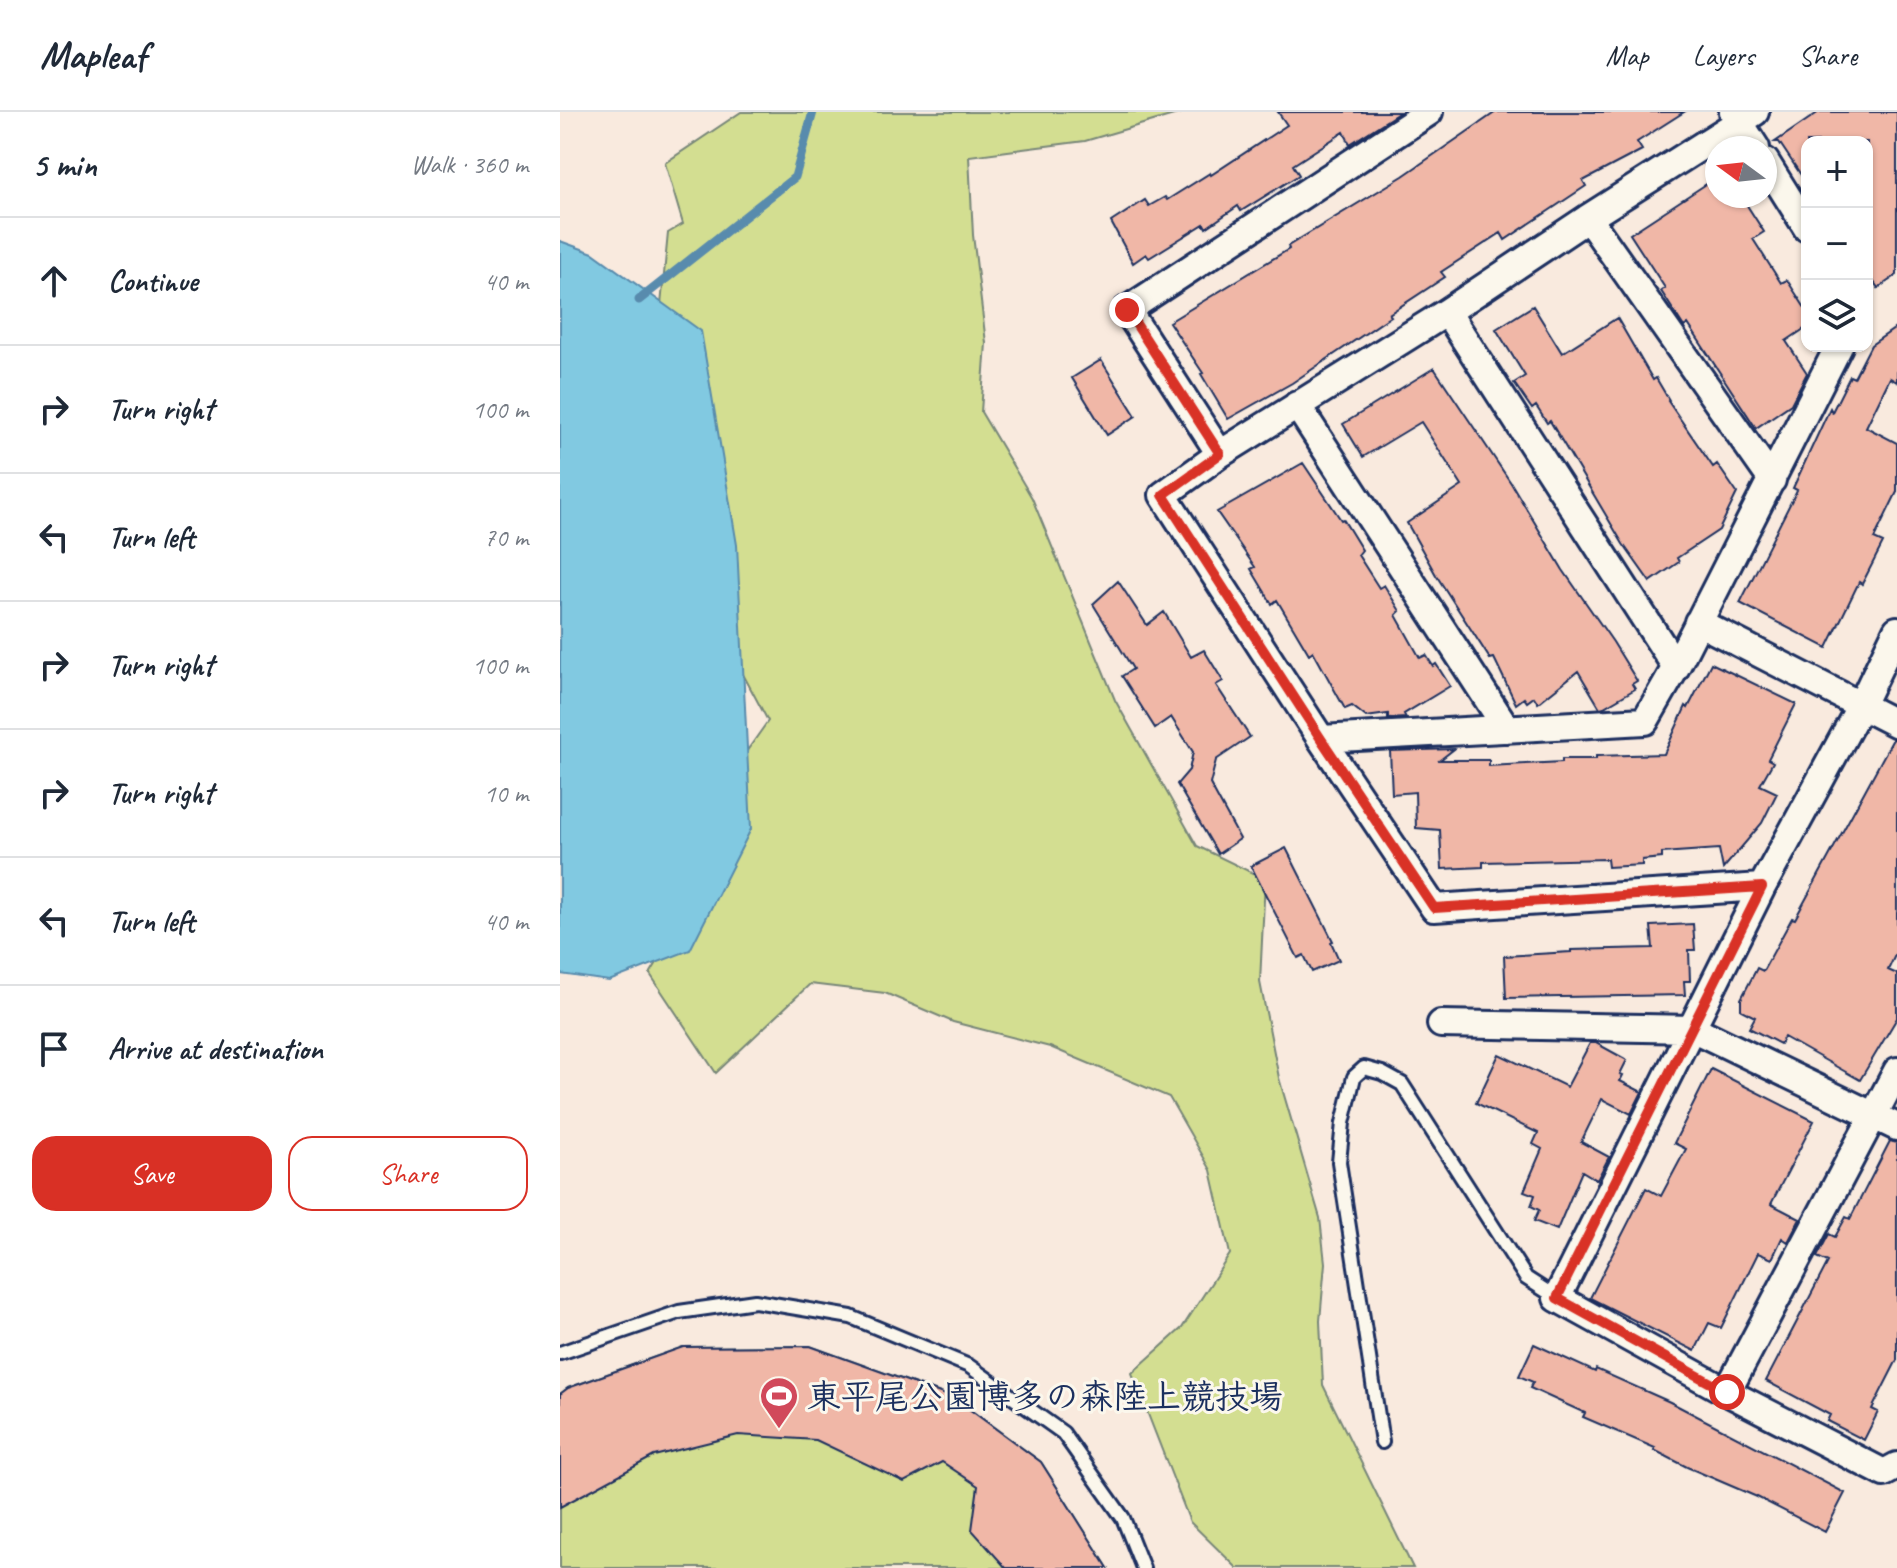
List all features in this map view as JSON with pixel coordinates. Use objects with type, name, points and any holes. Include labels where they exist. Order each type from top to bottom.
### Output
[{"type":"street","points":[[1220,454],[1127,310],[1429,112]]},
{"type":"street","points":[[1751,136],[1743,115],[1447,312],[1220,454],[1163,495],[1434,908],[1762,887]]},
{"type":"street","points":[[1777,180],[1801,218]]},
{"type":"street","points":[[1588,218],[1772,480]]},
{"type":"street","points":[[1447,312],[1676,667]]},
{"type":"street","points":[[1321,739],[1645,721],[1676,667],[1836,352]]},
{"type":"street","points":[[1297,405],[1507,729]]},
{"type":"street","points":[[1698,622],[1897,724]]},
{"type":"street","points":[[1897,630],[1861,705],[1762,887],[1694,1029],[1557,1298],[1727,1392],[1884,1473],[1897,1466]]},
{"type":"street","points":[[1441,1024],[1694,1029],[1886,1122]]},
{"type":"street","points":[[1727,1392],[1886,1122],[1897,1071]]},
{"type":"lane","points":[[1382,1442],[1339,1162],[1343,1123],[1354,1077],[1364,1068],[1402,1084],[1526,1278],[1557,1298]]},
{"type":"lane","points":[[560,1353],[679,1312],[755,1301],[851,1317],[969,1366],[1063,1433],[1123,1518],[1143,1568]]},
{"type":"green space","points":[[741,112],[1184,112],[1085,141],[969,156],[973,235],[986,343],[981,412],[1032,498],[1115,700],[1197,846],[1265,879],[1260,982],[1279,1078],[1320,1218],[1325,1263],[1320,1321],[1323,1385],[1413,1568],[1237,1568],[1190,1522],[1132,1373],[1182,1328],[1230,1254],[1211,1170],[1169,1097],[1050,1047],[953,1022],[885,993],[810,984],[716,1073],[650,974],[716,867],[727,779],[768,721],[706,605],[659,326],[668,233],[683,224],[665,163]]},
{"type":"green space","name":"東平尾公園博多の森陸上競技場","points":[[810,1346],[954,1398],[1041,1462],[1108,1568],[560,1568],[560,1394],[568,1388],[683,1347]]},
{"type":"water","points":[[560,241],[593,253],[701,331],[737,545],[751,829],[690,950],[609,981],[560,974]]},
{"type":"building","points":[[1278,112],[1400,112],[1350,144],[1344,132],[1293,165],[1299,175],[1241,211],[1238,206],[1206,228],[1204,224],[1149,258],[1146,254],[1133,263],[1111,222],[1145,200],[1149,206],[1165,197],[1167,200],[1287,125]]},
{"type":"building","points":[[1496,112],[1684,112],[1637,142],[1642,150],[1583,181],[1586,186],[1505,240],[1501,233],[1441,272],[1445,277],[1389,314],[1391,316],[1292,383],[1228,419],[1203,373],[1169,322],[1403,176]]},
{"type":"building","points":[[1819,112],[1897,112],[1897,275],[1878,288],[1873,281],[1873,136],[1801,136],[1801,175],[1777,141]]},
{"type":"building","points":[[1705,185],[1705,208],[1749,208],[1764,232],[1753,239],[1781,283],[1787,280],[1801,302],[1801,331],[1786,341],[1807,373],[1791,404],[1756,428],[1688,324],[1684,327],[1661,291],[1665,288],[1630,234]]},
{"type":"building","points":[[1533,306],[1562,353],[1617,318],[1653,380],[1656,378],[1713,467],[1717,464],[1737,493],[1719,530],[1677,558],[1679,562],[1650,582],[1623,544],[1550,421],[1547,423],[1536,406],[1532,409],[1514,383],[1525,376],[1496,329]]},
{"type":"building","points":[[1897,327],[1897,382],[1890,378],[1866,427],[1897,443],[1897,492],[1874,539],[1883,543],[1862,584],[1859,582],[1827,648],[1740,603],[1797,490],[1793,488],[1830,408],[1832,412],[1850,376],[1854,378],[1867,352],[1873,352],[1873,344]]},
{"type":"building","points":[[1101,360],[1136,416],[1107,435],[1072,378]]},
{"type":"building","points":[[1434,368],[1637,681],[1632,684],[1635,689],[1604,707],[1600,708],[1578,671],[1538,703],[1534,697],[1527,702],[1524,698],[1516,704],[1494,658],[1490,659],[1407,523],[1462,486],[1421,422],[1363,457],[1343,424]]},
{"type":"building","points":[[1303,463],[1362,550],[1358,555],[1379,588],[1384,585],[1400,611],[1396,615],[1420,658],[1426,655],[1433,666],[1436,664],[1450,686],[1404,714],[1406,718],[1388,719],[1388,714],[1366,717],[1352,706],[1345,709],[1313,651],[1309,654],[1277,600],[1272,604],[1251,569],[1255,567],[1217,512]]},
{"type":"building","points":[[1118,581],[1147,625],[1164,612],[1191,657],[1204,650],[1223,681],[1216,685],[1250,737],[1216,760],[1210,784],[1240,839],[1218,854],[1177,784],[1189,770],[1193,752],[1171,717],[1155,728],[1122,676],[1133,669],[1093,604]]},
{"type":"building","points":[[1711,663],[1796,704],[1768,759],[1773,762],[1760,785],[1777,793],[1762,823],[1723,869],[1719,849],[1662,853],[1662,858],[1642,860],[1642,865],[1608,867],[1607,859],[1483,862],[1483,867],[1442,869],[1440,830],[1416,828],[1415,792],[1392,794],[1390,751],[1454,749],[1440,760],[1489,760],[1489,766],[1596,759],[1596,756],[1664,754],[1686,706],[1688,708]]},
{"type":"building","points":[[1893,739],[1897,740],[1897,951],[1888,970],[1897,974],[1897,1018],[1860,1080],[1784,1037],[1780,1044],[1749,1028],[1755,1017],[1741,1010],[1741,999],[1757,968],[1763,971],[1792,918],[1795,919]]},
{"type":"building","points":[[1286,848],[1333,941],[1339,960],[1312,972],[1304,955],[1298,958],[1251,866]]},
{"type":"building","points":[[1693,924],[1695,950],[1689,950],[1690,981],[1684,981],[1685,995],[1506,998],[1504,956],[1653,948],[1651,926]]},
{"type":"building","points":[[1590,1043],[1596,1043],[1627,1060],[1620,1081],[1642,1092],[1631,1114],[1602,1099],[1581,1142],[1609,1157],[1597,1180],[1582,1171],[1557,1230],[1534,1221],[1539,1210],[1531,1206],[1535,1195],[1524,1191],[1542,1149],[1533,1144],[1538,1133],[1476,1103],[1499,1054],[1567,1087]]},
{"type":"building","points":[[1711,1069],[1814,1121],[1771,1204],[1800,1219],[1788,1242],[1782,1238],[1772,1259],[1758,1253],[1721,1328],[1709,1323],[1695,1351],[1590,1298],[1646,1188],[1661,1196],[1686,1149],[1674,1143]]},
{"type":"building","points":[[1890,1141],[1897,1143],[1897,1360],[1872,1409],[1878,1412],[1864,1440],[1827,1421],[1830,1415],[1766,1381],[1828,1262],[1817,1257],[1829,1234],[1835,1237],[1846,1217],[1850,1219]]},
{"type":"building","points":[[1534,1344],[1670,1402],[1845,1493],[1825,1532],[1757,1497],[1687,1467],[1655,1448],[1583,1417],[1585,1413],[1530,1388],[1533,1382],[1519,1376]]},
{"type":"building","points":[[810,1346],[954,1398],[1041,1462],[1108,1568],[1006,1568],[972,1530],[978,1486],[942,1462],[904,1482],[816,1440],[738,1435],[654,1456],[560,1507],[560,1394],[568,1388],[683,1347]]},
{"type":"waterway","points":[[639,300],[795,177],[813,112]]},
{"type":"place","name":"東平尾公園博多の森陸上競技場","points":[[779,1430]]},
{"type":"route","points":[[1127,310],[1220,454],[1163,495],[1434,908],[1762,887],[1694,1029],[1557,1298],[1727,1392]]}]
